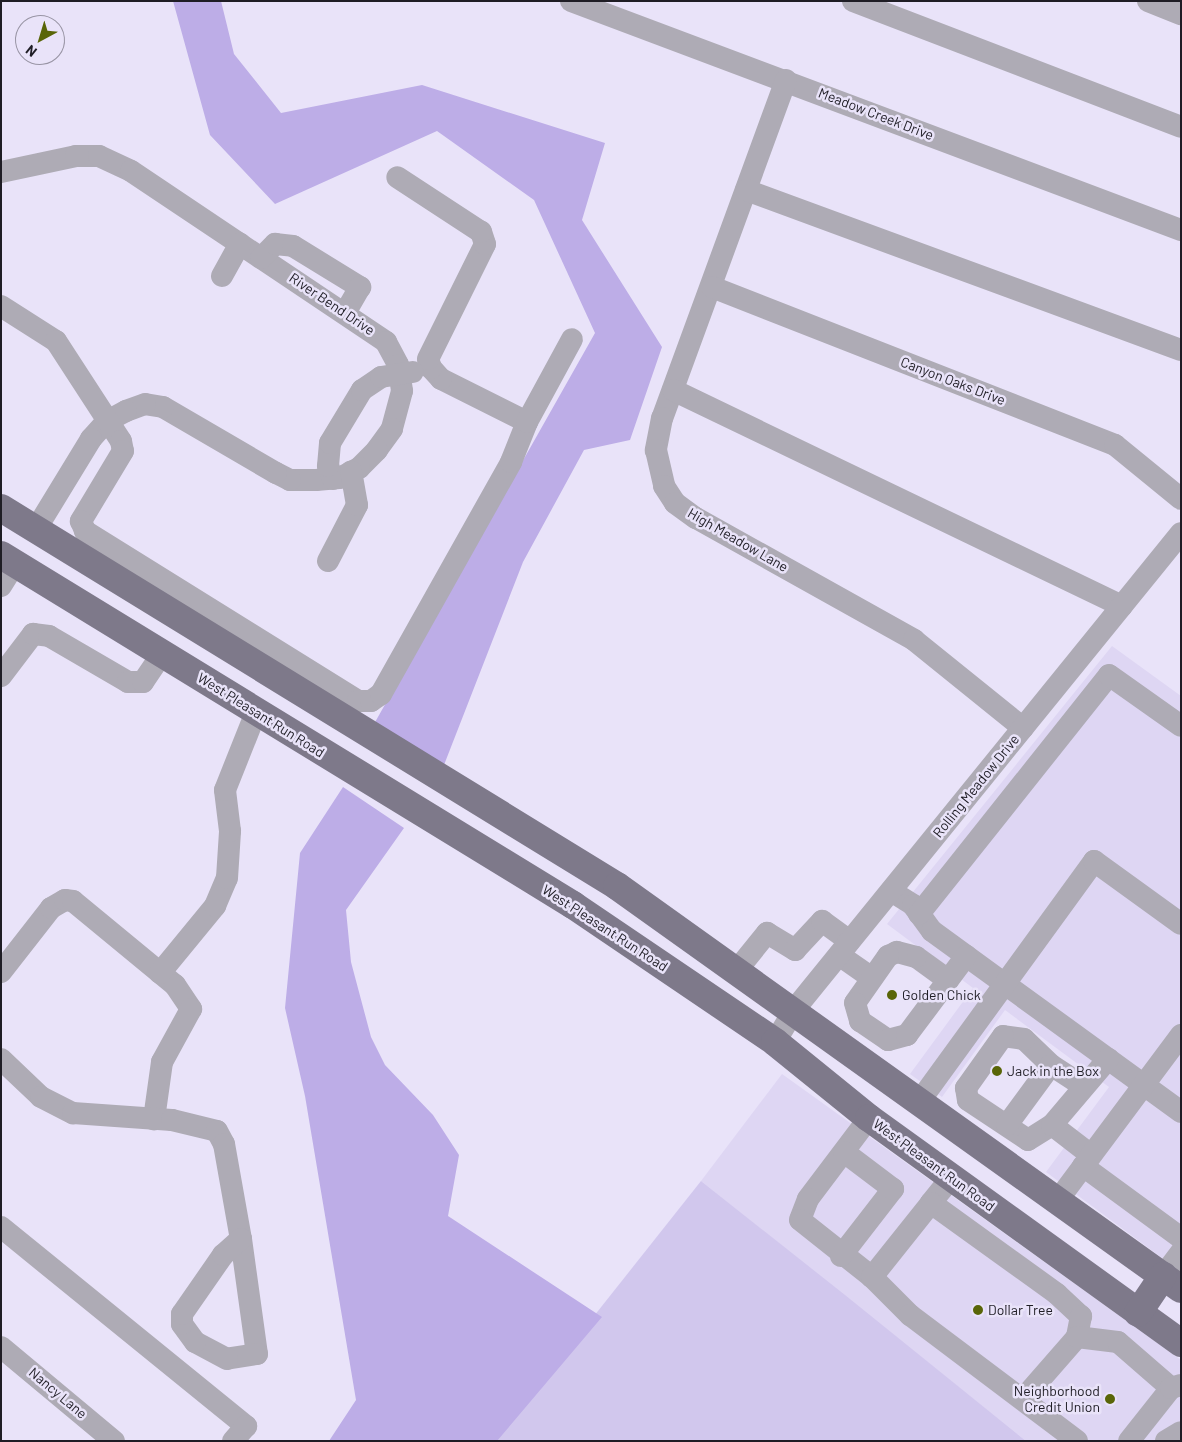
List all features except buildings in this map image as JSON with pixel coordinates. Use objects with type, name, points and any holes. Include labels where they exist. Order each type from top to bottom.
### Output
[{"type":"main road","points":[[1,508],[276,679],[551,845],[794,1010],[919,1102],[1172,1282],[1138,1313]]},
{"type":"main road","points":[[6,568],[36,528]]},
{"type":"main road","name":"West Pleasant Run Road","points":[[6,568],[162,654],[573,905],[775,1042],[869,1118],[1181,1344]]},
{"type":"main road","points":[[256,712],[276,679]]},
{"type":"street","name":"Meadow Creek Drive","points":[[571,1],[786,80],[1181,230]]},
{"type":"street","points":[[853,1],[1181,127]]},
{"type":"street","points":[[1148,1],[1181,14]]},
{"type":"street","name":"High Meadow Lane","points":[[786,80],[673,390],[656,450],[664,486],[675,503],[914,640],[1023,728]]},
{"type":"street","name":"River Bend Drive","points":[[1,172],[76,156],[99,156],[131,171],[386,342],[399,375],[402,391],[392,429],[342,475]]},
{"type":"street","points":[[397,177],[481,232],[485,244],[428,359],[431,368],[441,379],[528,422]]},
{"type":"street","points":[[746,190],[1181,350]]},
{"type":"street","points":[[222,276],[240,244]]},
{"type":"street","points":[[261,258],[275,244],[293,246],[360,287],[345,313]]},
{"type":"street","name":"Canyon Oaks Drive","points":[[712,287],[1114,445],[1181,499]]},
{"type":"street","points":[[1,306],[56,341],[107,421],[123,451],[84,513],[81,521],[84,531],[358,701],[371,701],[381,694],[511,462],[528,422],[572,339]]},
{"type":"street","points":[[328,562],[357,504],[342,475],[328,458],[335,430],[370,381],[431,368]]},
{"type":"street","points":[[673,390],[1122,606]]},
{"type":"street","points":[[36,528],[91,439],[107,421],[146,404],[163,407],[290,480],[342,475]]},
{"type":"street","name":"Rolling Meadow Drive","points":[[775,1042],[794,1010],[1181,533]]},
{"type":"street","points":[[1,676],[32,634],[49,636],[128,682],[143,682],[162,654]]},
{"type":"street","points":[[1083,654],[1109,675],[1181,726]]},
{"type":"street","points":[[919,914],[1109,675]]},
{"type":"street","points":[[160,973],[215,906],[227,878],[230,840],[225,790],[235,756],[256,712]]},
{"type":"street","points":[[919,1102],[1094,861],[1181,924]]},
{"type":"street","points":[[891,891],[919,914],[932,931],[1181,1112]]},
{"type":"street","points":[[1,972],[50,908],[65,900],[73,901],[184,994],[192,1009],[162,1062],[154,1119]]},
{"type":"street","points":[[737,970],[767,934],[795,950],[822,921],[872,978]]},
{"type":"street","points":[[948,980],[916,957],[897,952],[872,978],[855,1002],[860,1021],[888,1040],[907,1035],[966,956]]},
{"type":"street","points":[[1083,1086],[1051,1065],[1042,1052],[1015,1034],[1003,1036],[966,1088],[968,1100],[1028,1140],[1052,1125],[1108,1058]]},
{"type":"street","points":[[1058,1200],[1181,1035]]},
{"type":"street","points":[[1,1059],[41,1097],[63,1110],[198,1123],[221,1136],[241,1239],[257,1354],[227,1359],[195,1342],[182,1324],[182,1314],[212,1269],[241,1239]]},
{"type":"street","points":[[1007,1125],[1051,1065]]},
{"type":"street","points":[[869,1118],[808,1199],[800,1220],[841,1256],[872,1277],[910,1316],[1023,1399],[1076,1441]]},
{"type":"street","points":[[1052,1125],[1087,1160],[1181,1238]]},
{"type":"street","points":[[841,1256],[893,1189],[844,1152]]},
{"type":"street","points":[[872,1277],[951,1178]]},
{"type":"street","points":[[931,1203],[1057,1294],[1081,1316],[1077,1337],[1023,1399]]},
{"type":"street","points":[[1,1227],[246,1426],[235,1439]]},
{"type":"street","points":[[1172,1282],[1181,1252]]},
{"type":"street","points":[[1118,1342],[1138,1313]]},
{"type":"street","points":[[1077,1337],[1118,1342],[1176,1386],[1129,1441]]},
{"type":"street","name":"Nancy Lane","points":[[1,1347],[114,1441]]},
{"type":"street","points":[[1166,1441],[1181,1432]]},
{"type":"shaded area","points":[[173,1],[221,1],[234,54],[281,113],[422,85],[605,143],[582,220],[662,347],[630,440],[584,450],[523,562],[444,765],[374,724],[595,333],[534,200],[437,131],[275,204],[210,135]]},
{"type":"shaded area","points":[[1112,646],[1181,696],[1181,1272],[1046,1172],[1109,1087],[1005,1010],[942,1097],[910,1074],[973,988],[887,924]]},
{"type":"shaded area","points":[[343,787],[404,828],[346,910],[351,962],[371,1037],[385,1065],[433,1115],[459,1155],[448,1216],[602,1317],[497,1441],[329,1441],[356,1400],[305,1096],[285,1008],[300,853]]},
{"type":"shaded area","points":[[782,1074],[1181,1360],[1181,1441],[1026,1441],[701,1181]]},
{"type":"shaded area","points":[[701,1181],[845,1295],[1026,1441],[495,1441]]},
{"type":"place","name":"Golden Chick","points":[[892,995]]},
{"type":"place","name":"Jack in the Box","points":[[997,1071]]},
{"type":"place","name":"Dollar Tree","points":[[978,1310]]},
{"type":"place","name":"Neighborhood Credit Union","points":[[1110,1399]]}]
